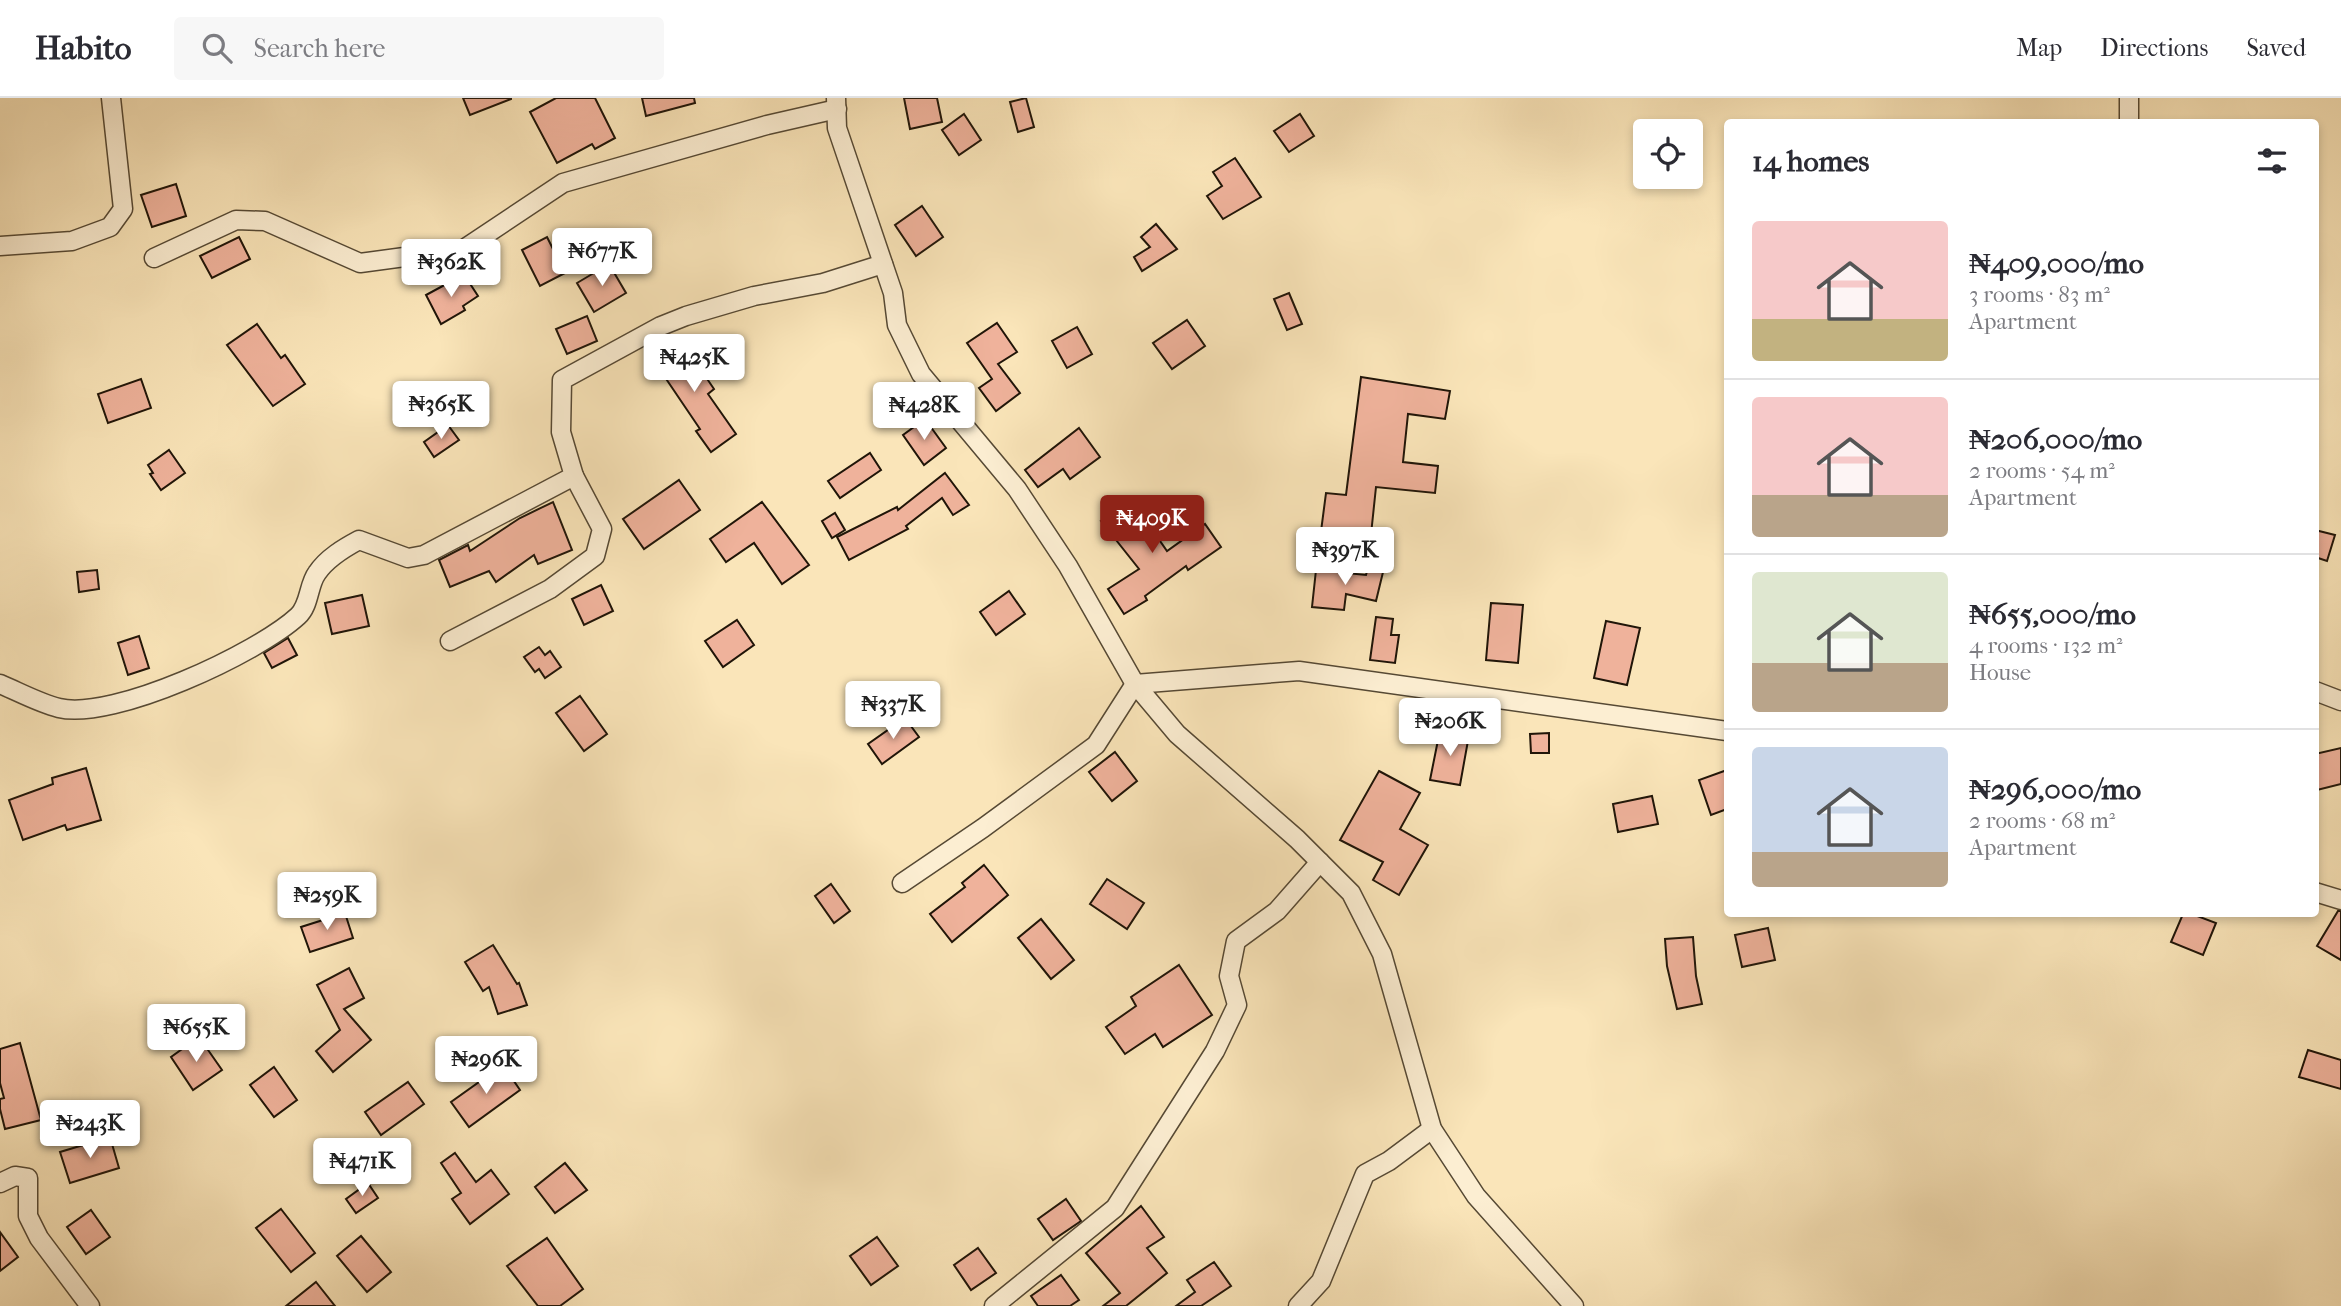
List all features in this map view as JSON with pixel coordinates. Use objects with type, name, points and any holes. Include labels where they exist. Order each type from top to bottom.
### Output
[{"type":"street","points":[[0,246],[72,241],[110,227],[123,209],[111,98]]},
{"type":"street","points":[[2129,98],[2129,119]]},
{"type":"street","points":[[154,258],[236,220],[265,220],[360,263],[464,248],[564,183],[836,103],[837,128],[893,293],[897,325],[920,374],[1017,489],[1068,566],[1135,684],[1177,734],[1351,893],[1382,954],[1432,1129],[1476,1196],[1574,1306]]},
{"type":"street","points":[[450,641],[550,589],[595,556],[602,529],[574,476],[561,432],[562,380],[661,326],[686,316],[754,296],[823,283],[883,264]]},
{"type":"street","points":[[0,684],[61,709],[107,706],[150,695],[235,656],[300,614],[316,573],[341,550],[359,540],[408,558],[424,555],[574,476]]},
{"type":"street","points":[[1135,684],[1299,671],[1724,732]]},
{"type":"street","points":[[902,883],[983,828],[1096,745],[1135,684]]},
{"type":"street","points":[[2319,693],[2341,701]]},
{"type":"street","points":[[994,1306],[1115,1208],[1214,1051],[1237,1005],[1229,976],[1236,941],[1277,912],[1320,862]]},
{"type":"street","points":[[2319,893],[2341,900]]},
{"type":"street","points":[[1298,1306],[1321,1281],[1365,1174],[1389,1161],[1432,1129]]},
{"type":"street","points":[[0,1183],[15,1176],[28,1178],[28,1216],[38,1238],[90,1306]]},
{"type":"building","points":[[463,98],[511,98],[511,99],[470,115]]},
{"type":"building","points":[[556,98],[595,98],[615,138],[595,149],[592,144],[557,163],[530,112]]},
{"type":"building","points":[[642,98],[694,98],[695,103],[646,116]]},
{"type":"building","points":[[904,98],[937,98],[942,122],[910,129]]},
{"type":"building","points":[[1026,98],[1034,127],[1018,132],[1010,102]]},
{"type":"building","points":[[964,114],[981,140],[959,155],[942,130]]},
{"type":"building","points":[[1300,114],[1314,136],[1289,152],[1274,131]]},
{"type":"building","points":[[1235,158],[1261,197],[1223,219],[1207,196],[1222,186],[1213,172]]},
{"type":"building","points":[[176,184],[186,216],[152,227],[141,195]]},
{"type":"building","points":[[922,206],[943,237],[916,256],[895,225]]},
{"type":"building","points":[[1156,224],[1177,249],[1142,271],[1134,257],[1150,247],[1141,237]]},
{"type":"building","points":[[239,237],[250,259],[212,278],[200,256]]},
{"type":"building","points":[[547,237],[565,273],[540,286],[522,250]]},
{"type":"building","points":[[609,264],[626,293],[594,312],[577,283]]},
{"type":"building","points":[[465,276],[478,296],[463,306],[465,310],[441,324],[426,295]]},
{"type":"building","points":[[1289,293],[1302,324],[1287,330],[1274,299]]},
{"type":"building","points":[[587,316],[597,341],[567,354],[556,329]]},
{"type":"building","points":[[1187,320],[1205,346],[1172,369],[1153,343]]},
{"type":"building","points":[[997,323],[1017,352],[998,364],[1020,393],[996,411],[979,388],[992,379],[967,343]]},
{"type":"building","points":[[257,324],[281,358],[285,355],[305,384],[273,406],[227,345]]},
{"type":"building","points":[[1077,327],[1092,354],[1067,368],[1052,341]]},
{"type":"building","points":[[680,339],[714,389],[708,394],[736,434],[711,452],[696,431],[700,429],[652,358]]},
{"type":"building","points":[[1361,377],[1450,391],[1445,419],[1408,414],[1403,462],[1438,466],[1435,493],[1376,487],[1370,544],[1320,539],[1326,493],[1346,495]]},
{"type":"building","points":[[141,379],[151,408],[108,423],[98,394]]},
{"type":"building","points":[[925,419],[946,448],[924,465],[903,435]]},
{"type":"building","points":[[448,425],[459,440],[434,457],[424,442]]},
{"type":"building","points":[[1079,428],[1100,457],[1070,479],[1063,469],[1038,487],[1025,470]]},
{"type":"building","points":[[169,450],[185,473],[161,490],[150,474],[153,473],[148,465]]},
{"type":"building","points":[[870,453],[881,470],[840,498],[828,481]]},
{"type":"building","points":[[945,473],[969,505],[953,515],[942,498],[906,526],[908,529],[849,560],[837,537],[897,507],[898,510]]},
{"type":"building","points":[[679,480],[700,510],[644,549],[623,519]]},
{"type":"building","points":[[1131,499],[1167,551],[1205,524],[1221,547],[1188,570],[1186,566],[1145,596],[1147,600],[1124,614],[1108,589],[1139,569],[1101,521]]},
{"type":"building","points":[[553,502],[572,550],[538,564],[534,555],[496,582],[489,571],[450,587],[439,560],[468,545],[470,551],[520,518]]},
{"type":"building","points":[[762,502],[809,565],[782,584],[754,543],[726,562],[710,539]]},
{"type":"building","points":[[835,513],[845,530],[832,538],[822,521]]},
{"type":"building","points":[[2319,531],[2335,535],[2327,561],[2319,558]]},
{"type":"building","points":[[1369,564],[1384,568],[1376,601],[1346,594],[1344,610],[1312,607],[1316,570],[1366,575]]},
{"type":"building","points":[[97,570],[99,589],[79,592],[77,572]]},
{"type":"building","points":[[601,585],[613,611],[584,625],[572,599]]},
{"type":"building","points":[[1009,591],[1025,614],[996,635],[980,612]]},
{"type":"building","points":[[362,595],[369,626],[332,634],[325,603]]},
{"type":"building","points":[[1491,603],[1523,605],[1518,663],[1486,660]]},
{"type":"building","points":[[1376,617],[1393,619],[1391,635],[1399,635],[1395,663],[1370,660]]},
{"type":"building","points":[[737,620],[754,645],[723,667],[705,641]]},
{"type":"building","points":[[1606,621],[1640,628],[1627,685],[1594,678]]},
{"type":"building","points":[[139,636],[149,668],[128,675],[118,643]]},
{"type":"building","points":[[288,638],[297,655],[272,668],[264,653]]},
{"type":"building","points":[[539,647],[545,655],[550,651],[561,667],[545,678],[539,669],[535,672],[524,657]]},
{"type":"building","points":[[580,696],[607,734],[584,751],[556,713]]},
{"type":"building","points":[[1425,707],[1439,712],[1430,734],[1416,729]]},
{"type":"building","points":[[905,718],[919,737],[882,764],[868,744]]},
{"type":"building","points":[[1440,730],[1469,735],[1460,785],[1430,780]]},
{"type":"building","points":[[1549,733],[1549,753],[1531,753],[1530,734]]},
{"type":"building","points":[[2341,748],[2341,784],[2319,790],[2319,753]]},
{"type":"building","points":[[1115,752],[1137,781],[1112,801],[1089,772]]},
{"type":"building","points":[[86,768],[101,820],[67,830],[65,825],[23,840],[9,800],[53,784],[52,778]]},
{"type":"building","points":[[1379,771],[1420,793],[1400,829],[1428,845],[1399,895],[1373,880],[1383,862],[1340,840]]},
{"type":"building","points":[[1724,771],[1724,810],[1711,815],[1699,780]]},
{"type":"building","points":[[1652,796],[1658,824],[1618,832],[1613,804]]},
{"type":"building","points":[[984,865],[1008,895],[952,942],[930,914],[965,887],[962,883]]},
{"type":"building","points":[[1107,879],[1144,903],[1127,929],[1090,904]]},
{"type":"building","points":[[831,884],[850,911],[834,923],[815,896]]},
{"type":"building","points":[[2338,911],[2341,911],[2341,960],[2317,946]]},
{"type":"building","points":[[345,913],[353,938],[310,952],[301,927]]},
{"type":"building","points":[[2182,917],[2200,917],[2216,923],[2203,955],[2171,942]]},
{"type":"building","points":[[1041,919],[1074,960],[1051,979],[1018,938]]},
{"type":"building","points":[[1768,928],[1775,960],[1742,967],[1735,935]]},
{"type":"building","points":[[1693,937],[1696,976],[1702,1004],[1677,1009],[1667,966],[1665,939]]},
{"type":"building","points":[[493,945],[517,984],[519,983],[527,1005],[498,1014],[489,987],[483,991],[465,962]]},
{"type":"building","points":[[1179,965],[1212,1015],[1163,1047],[1155,1034],[1125,1054],[1106,1027],[1136,1006],[1131,997]]},
{"type":"building","points":[[349,968],[364,998],[344,1009],[371,1040],[333,1072],[316,1051],[340,1030],[317,985]]},
{"type":"building","points":[[199,1037],[222,1070],[193,1090],[171,1057]]},
{"type":"building","points":[[20,1043],[41,1120],[5,1129],[0,1109],[0,1099],[4,1098],[0,1083],[0,1049]]},
{"type":"building","points":[[2308,1050],[2341,1060],[2341,1089],[2299,1077]]},
{"type":"building","points":[[503,1065],[520,1090],[469,1127],[451,1102]]},
{"type":"building","points":[[274,1067],[297,1100],[274,1117],[250,1085]]},
{"type":"building","points":[[408,1082],[424,1104],[381,1135],[365,1112]]},
{"type":"building","points":[[110,1137],[119,1168],[70,1183],[60,1152]]},
{"type":"building","points":[[455,1153],[476,1182],[491,1170],[509,1194],[470,1224],[452,1199],[461,1193],[441,1163]]},
{"type":"building","points":[[565,1163],[587,1190],[555,1213],[535,1187]]},
{"type":"building","points":[[368,1183],[378,1198],[356,1213],[346,1199]]},
{"type":"building","points":[[1066,1199],[1081,1221],[1053,1240],[1038,1219]]},
{"type":"building","points":[[1141,1206],[1164,1237],[1147,1248],[1167,1273],[1126,1306],[1103,1306],[1120,1293],[1086,1253]]},
{"type":"building","points":[[281,1209],[315,1253],[291,1272],[256,1228]]},
{"type":"building","points":[[91,1210],[110,1237],[86,1254],[67,1227]]},
{"type":"building","points":[[0,1232],[18,1257],[0,1271]]},
{"type":"building","points":[[361,1236],[391,1272],[367,1292],[337,1256]]},
{"type":"building","points":[[877,1237],[898,1266],[871,1285],[850,1256]]},
{"type":"building","points":[[547,1238],[583,1289],[560,1306],[538,1306],[507,1266]]},
{"type":"building","points":[[978,1248],[996,1273],[971,1290],[954,1265]]},
{"type":"building","points":[[1214,1262],[1231,1286],[1201,1306],[1176,1306],[1195,1292],[1187,1280]]},
{"type":"building","points":[[1061,1275],[1079,1300],[1070,1306],[1038,1306],[1031,1296]]},
{"type":"building","points":[[316,1282],[335,1306],[286,1306]]}]
